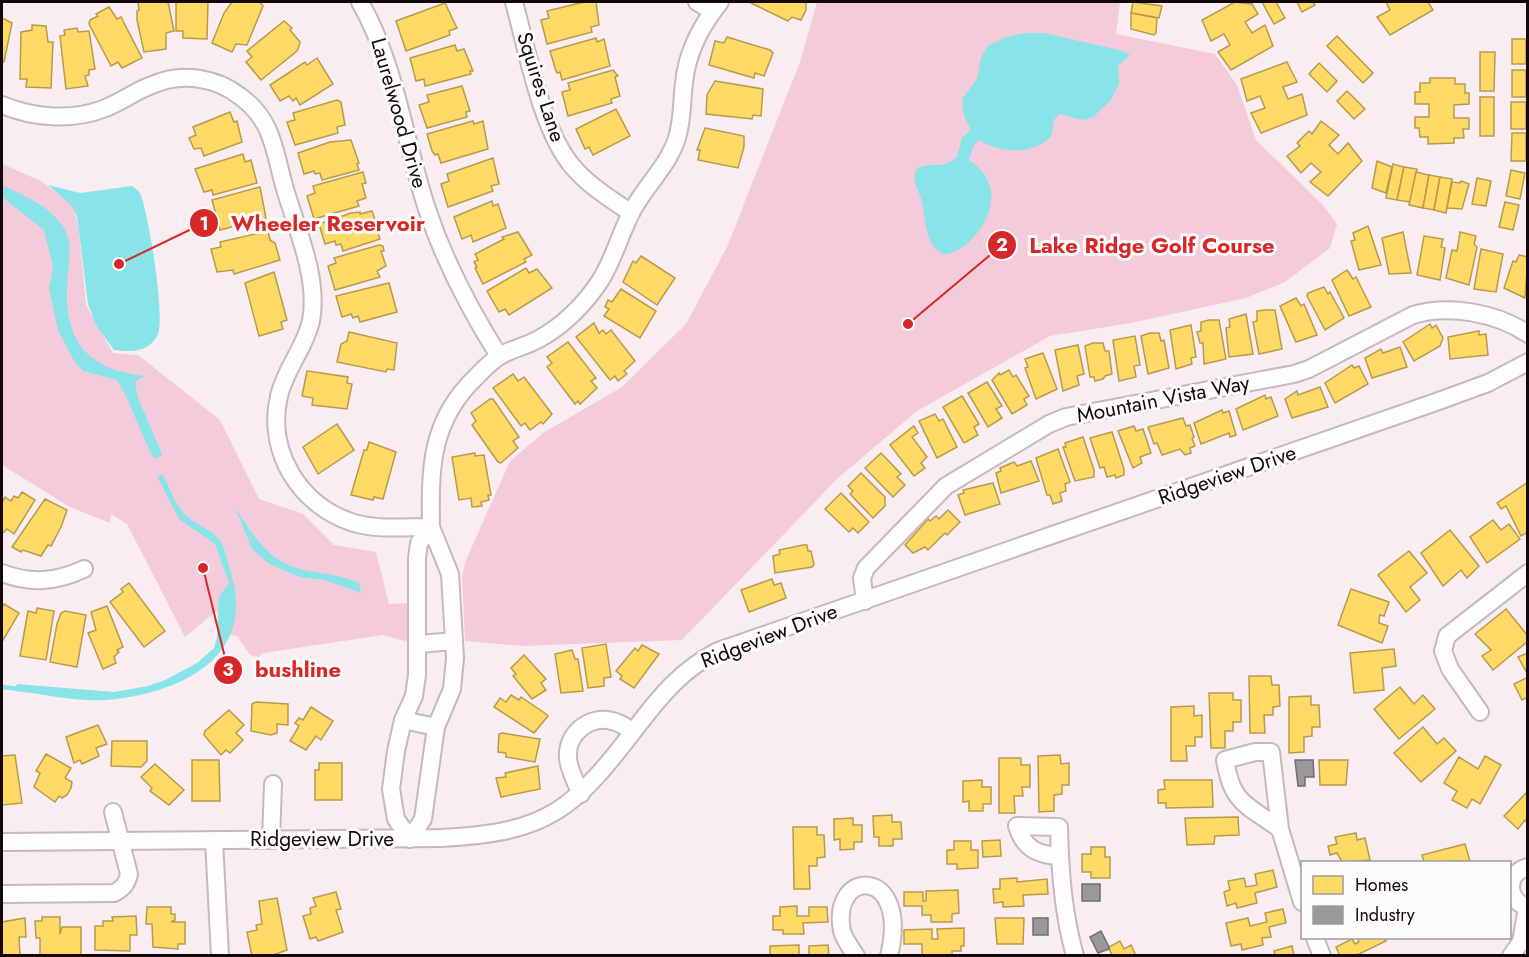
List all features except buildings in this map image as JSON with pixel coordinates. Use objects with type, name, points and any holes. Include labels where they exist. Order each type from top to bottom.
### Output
[{"type":"street","name":"Laurelwood Drive","points":[[360,2],[374,26],[384,53],[427,208],[446,258],[499,356]]},
{"type":"street","name":"Squires Lane","points":[[514,2],[550,128],[559,148],[588,183],[632,213]]},
{"type":"street","points":[[431,527],[419,543],[417,558],[419,644],[414,696],[403,720],[391,789],[396,819],[410,839],[423,819],[436,727],[452,689],[454,641],[450,574],[431,527],[430,472],[442,425],[454,402],[468,385],[499,356],[538,340],[560,325],[581,306],[599,283],[613,259],[632,213],[667,160],[676,139],[682,116],[686,71],[692,50],[716,6],[697,2]]},
{"type":"street","points":[[2,105],[33,114],[75,116],[102,110],[165,80],[185,77],[207,80],[226,87],[242,97],[256,111],[267,128],[311,280],[311,321],[306,339],[279,395],[278,437],[283,458],[304,492],[335,516],[356,524],[378,527],[431,527]]},
{"type":"street","name":"Mountain Vista Way","points":[[865,601],[862,578],[866,568],[936,495],[1048,424],[1066,417],[1293,374],[1309,369],[1413,315],[1430,310],[1448,309],[1510,322],[1527,334]]},
{"type":"street","name":"Ridgeview Drive","points":[[2,842],[410,839],[504,833],[536,822],[581,794],[666,689],[703,659],[739,643],[1456,395],[1504,375],[1527,362]]},
{"type":"street","points":[[2,573],[16,579],[51,581],[84,569]]},
{"type":"street","points":[[1480,712],[1450,669],[1443,651],[1447,636],[1527,573]]},
{"type":"street","points":[[419,644],[454,641]]},
{"type":"street","points":[[403,720],[436,727]]},
{"type":"street","points":[[581,794],[568,760],[573,737],[581,728],[600,720],[613,721],[633,731]]},
{"type":"street","points":[[1280,828],[1240,801],[1229,785],[1225,760],[1255,752],[1271,752],[1280,828],[1301,899]]},
{"type":"street","points":[[271,840],[273,784]]},
{"type":"street","points":[[2,894],[114,893],[127,882],[129,874],[113,812]]},
{"type":"street","points":[[214,840],[220,956]]},
{"type":"street","points":[[1060,856],[1067,928],[1075,956]]},
{"type":"street","points":[[1511,885],[1513,876],[1527,867]]},
{"type":"street","points":[[856,956],[842,933],[841,910],[846,896],[854,888],[863,886],[873,886],[885,893],[894,922],[889,956]]},
{"type":"street","points":[[1511,891],[1516,901],[1527,907],[1521,942],[1511,956]]},
{"type":"street","points":[[1315,939],[1322,956]]},
{"type":"shaded area","points":[[817,2],[1120,2],[1116,34],[1215,54],[1237,85],[1256,140],[1323,205],[1337,224],[1330,248],[1285,282],[1246,298],[1131,323],[1050,336],[917,411],[838,478],[682,640],[521,646],[465,641],[462,576],[466,560],[510,461],[543,433],[622,387],[686,324],[727,247],[800,62]]},
{"type":"shaded area","points":[[2,164],[41,181],[74,207],[79,231],[86,305],[113,353],[138,355],[220,420],[259,499],[303,514],[334,545],[376,552],[389,604],[410,603],[412,643],[383,635],[263,653],[258,657],[250,655],[237,636],[218,632],[219,612],[216,611],[185,637],[127,524],[111,514],[110,523],[70,507],[2,465]]},
{"type":"water","points":[[1026,33],[1044,33],[1123,51],[1130,55],[1118,66],[1119,84],[1110,101],[1093,117],[1083,120],[1059,114],[1054,120],[1051,137],[1025,150],[1006,150],[979,140],[974,145],[969,160],[985,176],[991,193],[990,209],[983,225],[961,249],[949,254],[941,253],[936,249],[928,232],[915,174],[920,167],[946,164],[957,157],[962,138],[971,129],[964,116],[962,99],[977,79],[981,58],[988,46],[1006,37]]},
{"type":"water","points":[[2,185],[42,206],[62,225],[69,248],[68,308],[76,339],[84,351],[109,368],[144,376],[135,382],[138,398],[162,454],[160,457],[154,458],[117,380],[83,371],[74,361],[58,330],[49,288],[53,267],[44,230],[2,197]]},
{"type":"water","points":[[48,185],[80,193],[132,186],[140,193],[152,244],[158,288],[160,324],[158,334],[150,345],[133,351],[114,350],[96,325],[88,304],[77,216],[72,206]]},
{"type":"water","points":[[163,475],[186,516],[217,537],[226,553],[236,603],[233,628],[222,649],[205,666],[184,680],[160,690],[133,696],[84,700],[15,691],[17,684],[114,692],[148,686],[197,663],[214,648],[217,637],[219,597],[229,583],[215,544],[179,519],[157,476]]},
{"type":"water","points":[[235,507],[254,536],[269,553],[288,565],[300,569],[359,583],[361,593],[324,580],[299,577],[268,563],[252,549]]},
{"type":"waterway","points":[[2,687],[20,689]]},
{"type":"place","name":"Wheeler Reservoir","points":[[119,264]]},
{"type":"place","name":"Lake Ridge Golf Course","points":[[908,324]]},
{"type":"place","name":"bushline","points":[[203,568]]}]
